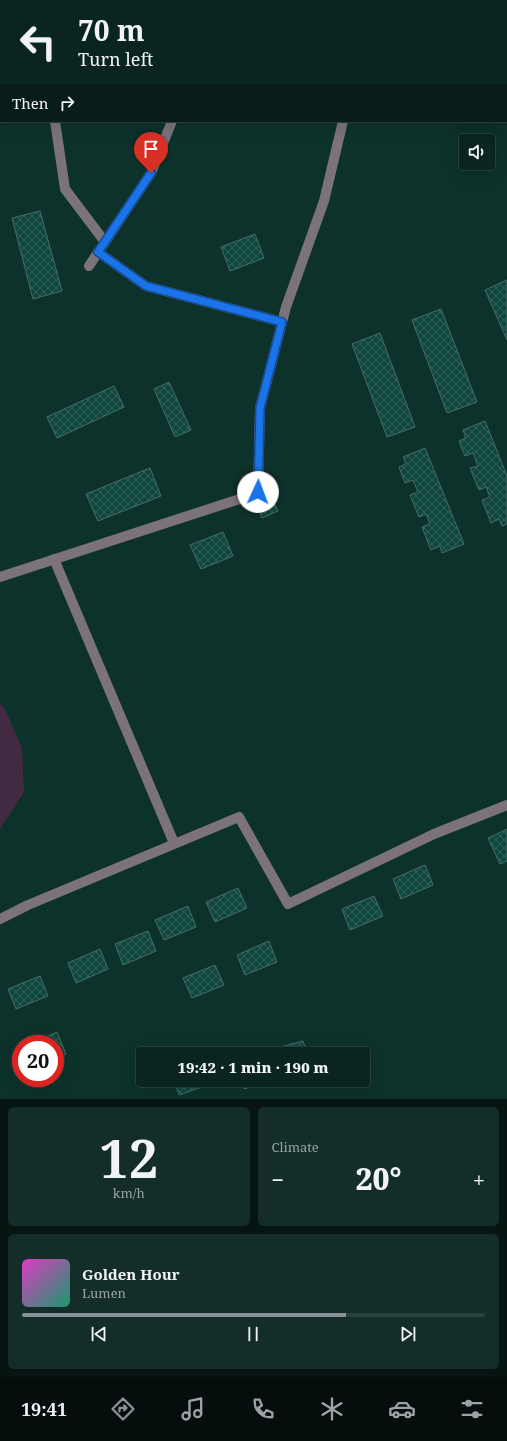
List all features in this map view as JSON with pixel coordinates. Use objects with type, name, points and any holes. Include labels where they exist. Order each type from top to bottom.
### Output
[{"type":"lane","points":[[55,122],[65,189],[105,242]]},
{"type":"lane","points":[[89,266],[151,173],[172,122]]},
{"type":"lane","points":[[0,577],[258,492],[260,408],[286,307],[324,201],[343,122]]},
{"type":"lane","points":[[98,252],[146,286],[282,322]]},
{"type":"lane","points":[[54,559],[174,843]]},
{"type":"lane","points":[[0,919],[28,905],[239,817],[288,904],[434,834],[507,805]]},
{"type":"shaded area","points":[[0,704],[5,709],[22,748],[24,792],[0,829]]},
{"type":"building","points":[[40,211],[62,291],[33,299],[12,218]]},
{"type":"building","points":[[255,234],[264,258],[230,271],[221,247]]},
{"type":"building","points":[[507,280],[507,340],[485,290]]},
{"type":"building","points":[[441,309],[477,402],[447,413],[412,320]]},
{"type":"building","points":[[380,333],[415,427],[387,437],[352,344]]},
{"type":"building","points":[[169,382],[191,430],[175,437],[154,389]]},
{"type":"building","points":[[114,386],[124,407],[57,438],[47,417]]},
{"type":"building","points":[[485,421],[507,476],[507,524],[502,526],[499,519],[491,523],[482,500],[490,497],[486,487],[479,490],[470,468],[478,466],[473,453],[465,456],[459,441],[466,438],[463,430]]},
{"type":"building","points":[[425,448],[464,544],[442,553],[440,546],[431,550],[422,527],[430,524],[426,514],[419,517],[410,495],[418,492],[413,480],[405,483],[399,467],[406,464],[403,457]]},
{"type":"building","points":[[150,468],[161,496],[98,521],[86,494]]},
{"type":"building","points":[[272,499],[278,511],[262,518],[257,505]]},
{"type":"building","points":[[223,532],[233,556],[201,569],[190,545]]},
{"type":"building","points":[[507,829],[507,861],[500,864],[488,838]]},
{"type":"building","points":[[425,865],[433,885],[401,899],[393,879]]},
{"type":"building","points":[[238,888],[247,908],[215,922],[206,902]]},
{"type":"building","points":[[374,896],[383,916],[350,930],[342,909]]},
{"type":"building","points":[[188,906],[196,927],[164,940],[155,920]]},
{"type":"building","points":[[148,931],[156,951],[123,965],[115,944]]},
{"type":"building","points":[[269,941],[277,962],[245,975],[237,955]]},
{"type":"building","points":[[100,949],[108,969],[76,983],[68,963]]},
{"type":"building","points":[[215,965],[224,985],[192,998],[183,978]]},
{"type":"building","points":[[40,976],[48,996],[16,1009],[8,989]]},
{"type":"building","points":[[57,1032],[58,1035],[50,1035]]},
{"type":"building","points":[[303,1041],[305,1047],[284,1047]]},
{"type":"building","points":[[176,1087],[202,1087],[179,1095]]},
{"type":"route","points":[[151,173],[98,252],[146,286],[282,322],[260,408],[258,492]]}]
